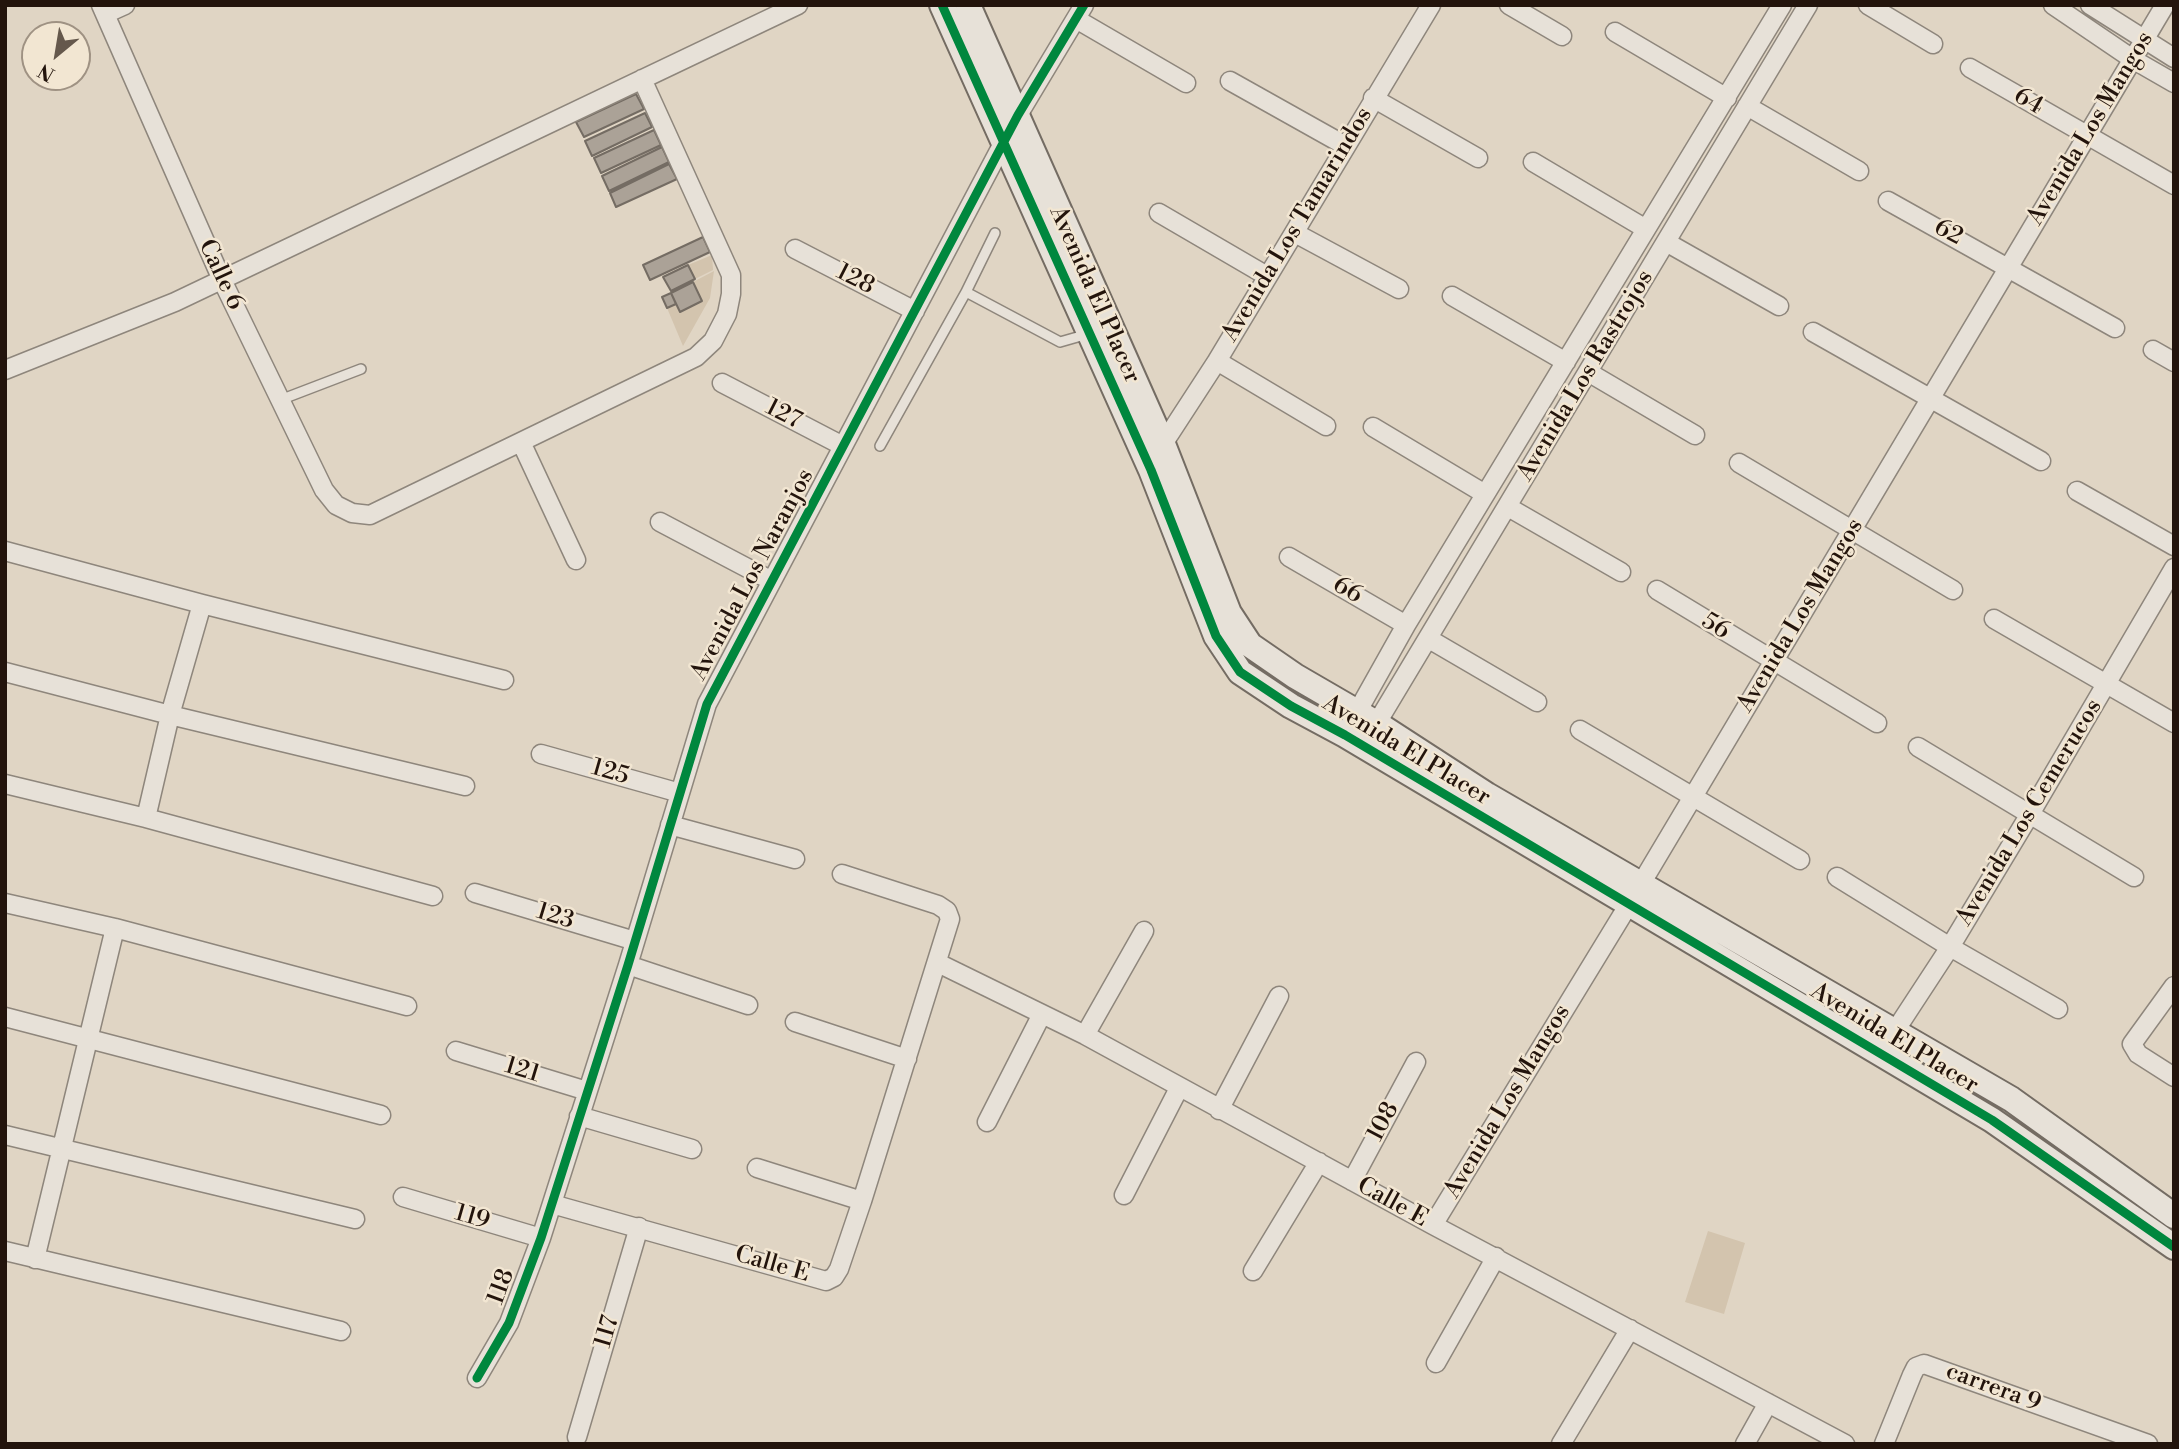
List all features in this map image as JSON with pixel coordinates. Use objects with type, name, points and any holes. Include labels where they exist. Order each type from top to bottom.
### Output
[{"type":"street","points":[[103,10],[125,5]]},
{"type":"street","points":[[5,370],[175,302],[798,5]]},
{"type":"street","name":"Avenida El Placer","points":[[942,5],[1151,470],[1216,636],[1240,672],[1291,706],[1354,740],[1992,1120],[2174,1247]]},
{"type":"street","name":"Avenida El Placer","points":[[968,5],[1163,444],[1229,613],[1250,645],[1295,676],[1367,718],[1487,795],[2011,1099],[2174,1216]]},
{"type":"street","points":[[1509,5],[1562,36]]},
{"type":"street","name":"Avenida Los Rastrojos","points":[[1367,718],[1406,625],[1782,5]]},
{"type":"street","name":"Avenida Los Rastrojos","points":[[1354,740],[1367,718],[1429,639],[1808,5]]},
{"type":"street","points":[[1868,5],[1933,44]]},
{"type":"street","points":[[2053,5],[2134,60],[2174,83]]},
{"type":"street","points":[[2090,5],[2174,58]]},
{"type":"street","name":"Avenida Los Mangos","points":[[1433,1225],[1629,904],[2165,5]]},
{"type":"street","name":"Avenida Los Tamarindos","points":[[1163,444],[1295,233],[1425,7]]},
{"type":"street","name":"Calle 6","points":[[103,10],[222,280],[324,490],[336,505],[352,513],[370,515],[521,442]]},
{"type":"street","points":[[1080,12],[1186,83]]},
{"type":"street","name":"Avenida Los Naranjos","points":[[552,1204],[707,705],[1018,115],[1080,12]]},
{"type":"street","points":[[1615,33],[1727,98]]},
{"type":"street","name":"64","points":[[1970,68],[2174,185]]},
{"type":"street","points":[[576,560],[521,442],[696,357],[713,341],[727,314],[731,294],[731,275],[642,79]]},
{"type":"street","points":[[1230,81],[1346,146]]},
{"type":"street","points":[[1373,98],[1478,158]]},
{"type":"street","points":[[1747,106],[1859,171]]},
{"type":"street","points":[[1533,162],[1646,229]]},
{"type":"street","name":"62","points":[[1888,201],[2115,328]]},
{"type":"street","points":[[1159,213],[1267,276]]},
{"type":"street","points":[[1295,233],[1399,289]]},
{"type":"street","points":[[1666,242],[1779,306]]},
{"type":"street","name":"128","points":[[795,249],[915,311]]},
{"type":"street","points":[[1452,296],[1566,362]]},
{"type":"street","points":[[1813,332],[2040,461]]},
{"type":"street","points":[[2153,350],[2174,362]]},
{"type":"street","points":[[1217,361],[1326,426]]},
{"type":"street","points":[[1588,372],[1695,435]]},
{"type":"street","name":"127","points":[[722,383],[843,446]]},
{"type":"street","points":[[1373,427],[1485,494]]},
{"type":"street","points":[[1739,463],[1953,590]]},
{"type":"street","points":[[2077,491],[2174,546]]},
{"type":"street","points":[[1508,507],[1621,572]]},
{"type":"street","points":[[660,522],[772,581]]},
{"type":"street","points":[[5,551],[504,680]]},
{"type":"street","name":"66","points":[[1289,557],[1406,625]]},
{"type":"street","name":"Avenida Los Cemerucos","points":[[1883,1056],[1895,1031],[1950,947],[2174,568]]},
{"type":"street","name":"56","points":[[1657,590],[1877,723]]},
{"type":"street","points":[[146,818],[170,715],[202,604]]},
{"type":"street","points":[[1994,619],[2174,723]]},
{"type":"street","points":[[1429,639],[1537,702]]},
{"type":"street","points":[[5,672],[465,786]]},
{"type":"street","points":[[1580,730],[1800,860]]},
{"type":"street","points":[[1919,747],[2134,877]]},
{"type":"street","name":"125","points":[[541,754],[680,793]]},
{"type":"street","points":[[5,784],[146,818],[433,896]]},
{"type":"street","points":[[670,825],[795,859]]},
{"type":"street","name":"Calle E","points":[[552,1204],[827,1281],[834,1277],[862,1201],[950,919],[947,911],[939,905],[842,874]]},
{"type":"street","points":[[1837,877],[1950,947],[2058,1009]]},
{"type":"street","name":"123","points":[[475,893],[635,941]]},
{"type":"street","points":[[5,903],[116,928],[407,1006]]},
{"type":"street","points":[[35,1259],[116,928]]},
{"type":"street","points":[[1085,1035],[1144,931]]},
{"type":"street","name":"Calle E","points":[[938,963],[1085,1035],[1219,1110],[1845,1444]]},
{"type":"street","points":[[628,965],[748,1005]]},
{"type":"street","points":[[2174,986],[2132,1044],[2137,1054],[2174,1077]]},
{"type":"street","points":[[1219,1110],[1279,996]]},
{"type":"street","points":[[987,1122],[1042,1014]]},
{"type":"street","points":[[5,1017],[381,1115]]},
{"type":"street","points":[[795,1022],[907,1059]]},
{"type":"street","name":"121","points":[[456,1051],[587,1091]]},
{"type":"street","name":"108","points":[[1352,1181],[1416,1062]]},
{"type":"street","points":[[1124,1195],[1179,1088]]},
{"type":"street","points":[[579,1116],[692,1149]]},
{"type":"street","points":[[5,1135],[355,1219]]},
{"type":"street","points":[[1253,1271],[1319,1162]]},
{"type":"street","points":[[757,1168],[862,1201]]},
{"type":"street","name":"119","points":[[402,1197],[541,1238]]},
{"type":"street","name":"118","points":[[477,1378],[505,1331],[552,1204]]},
{"type":"street","name":"117","points":[[577,1437],[639,1227]]},
{"type":"street","points":[[5,1251],[341,1331]]},
{"type":"street","points":[[1436,1363],[1496,1257]]},
{"type":"street","points":[[1561,1444],[1630,1329]]},
{"type":"street","name":"carrera 9","points":[[1884,1444],[1912,1374],[1916,1367],[1924,1364],[2148,1444]]},
{"type":"street","points":[[1745,1444],[1768,1404]]},
{"type":"lane","points":[[880,446],[966,292],[995,233]]},
{"type":"lane","points":[[966,292],[1060,342],[1090,333]]},
{"type":"lane","points":[[280,400],[361,369]]},
{"type":"shaded area","points":[[712,255],[713,270],[695,279],[688,265]]},
{"type":"shaded area","points":[[714,271],[710,298],[683,346],[667,308],[676,304],[680,311],[701,301],[693,282]]},
{"type":"shaded area","points":[[1708,1231],[1745,1243],[1724,1314],[1685,1302]]},
{"type":"building","points":[[636,94],[644,109],[584,137],[576,122]]},
{"type":"building","points":[[645,113],[652,127],[592,156],[585,141]]},
{"type":"building","points":[[654,130],[661,145],[601,173],[594,158]]},
{"type":"building","points":[[662,147],[669,162],[609,191],[602,176]]},
{"type":"building","points":[[669,164],[677,179],[616,207],[610,193]]},
{"type":"building","points":[[703,237],[710,252],[650,280],[643,265]]},
{"type":"building","points":[[688,265],[695,279],[671,291],[663,277]]},
{"type":"building","points":[[693,282],[702,301],[680,312],[671,293]]},
{"type":"building","points":[[671,293],[676,304],[667,308],[662,297]]},
{"type":"cycle path","points":[[942,5],[1151,470],[1216,636],[1240,672],[1291,706],[1345,735],[1992,1120],[2174,1247]]},
{"type":"cycle path","points":[[477,1378],[509,1323],[541,1238],[707,704],[1018,115],[1084,5]]}]
